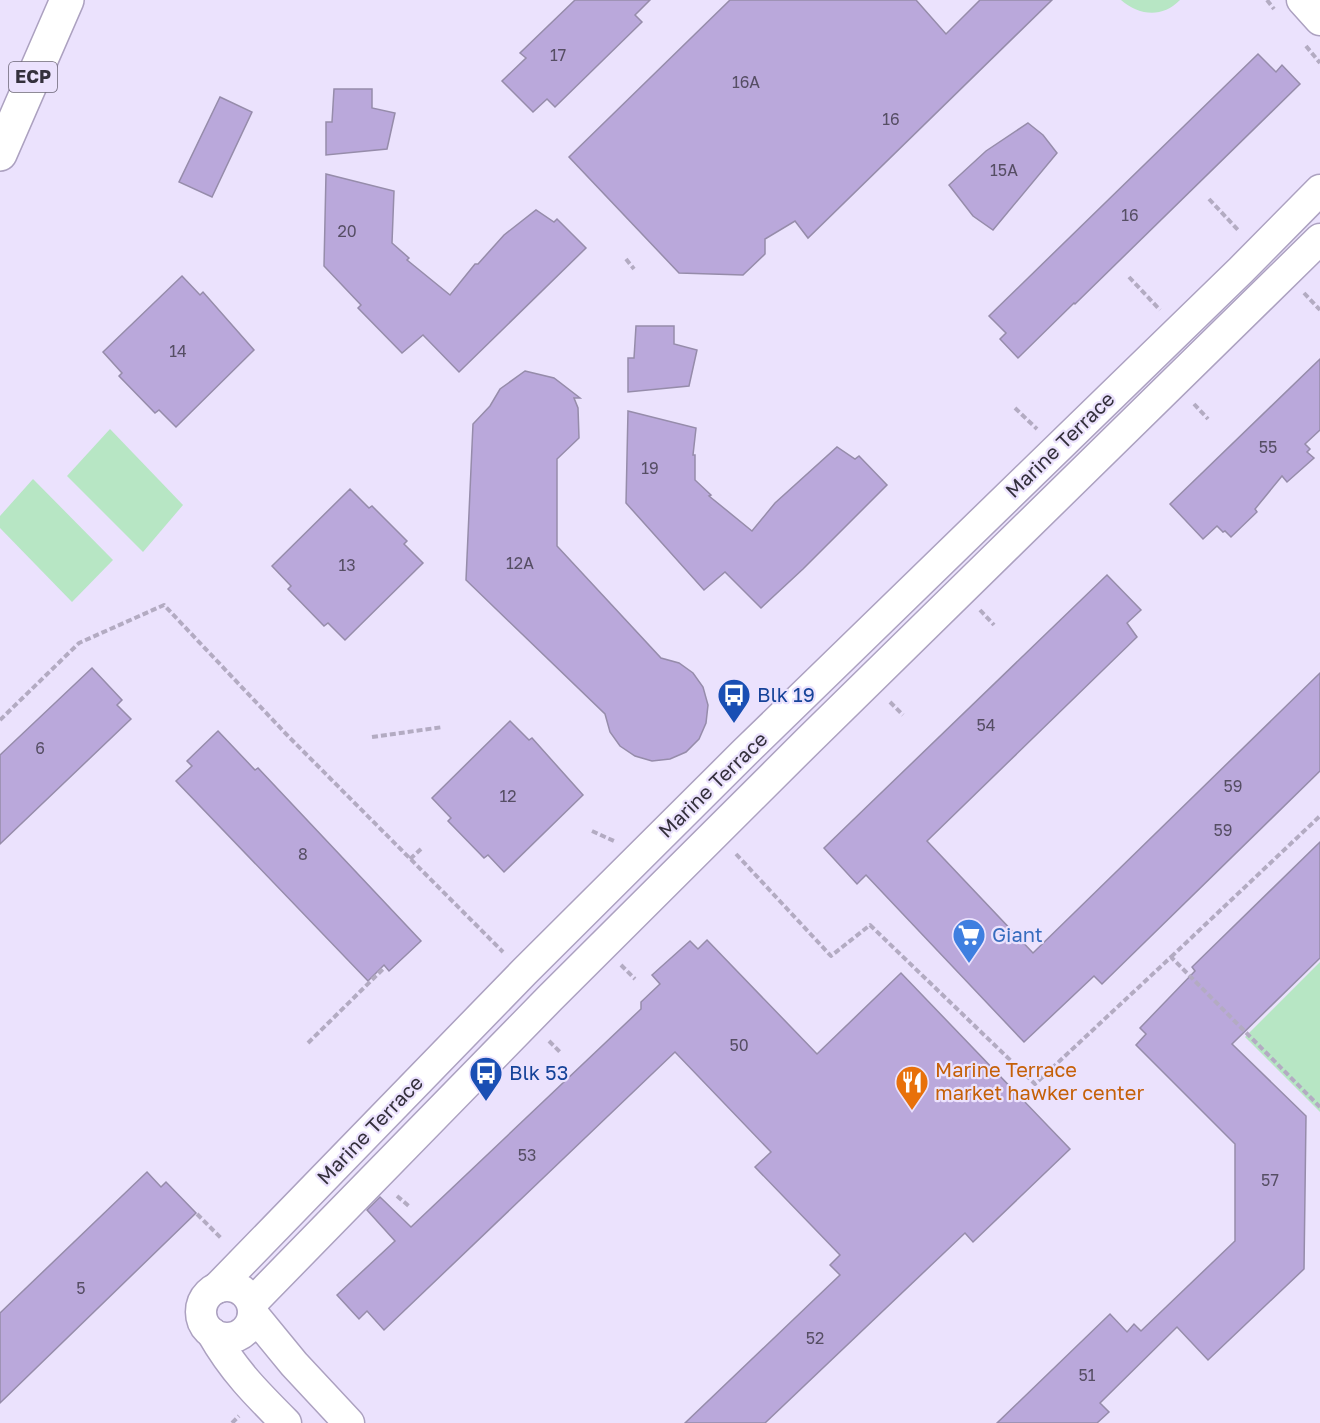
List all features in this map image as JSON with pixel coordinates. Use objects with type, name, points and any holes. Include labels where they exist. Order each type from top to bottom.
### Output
[{"type":"highway","name":"ECP","points":[[0,154],[67,0]]},
{"type":"street","points":[[1302,0],[1320,20]]},
{"type":"street","name":"Marine Terrace","points":[[217,1288],[532,963],[1320,190]]},
{"type":"street","name":"Marine Terrace","points":[[253,1308],[558,989],[1320,239]]},
{"type":"street","points":[[286,1423],[233,1367],[205,1325],[201,1314],[203,1304],[208,1294],[217,1288],[238,1287],[247,1294],[253,1308],[294,1364],[349,1423]]},
{"type":"street","points":[[212,1333],[222,1337],[233,1337],[243,1333],[250,1324],[253,1308]]},
{"type":"path","points":[[1209,199],[1244,236]]},
{"type":"path","points":[[626,260],[634,268]]},
{"type":"path","points":[[1129,277],[1162,312]]},
{"type":"path","points":[[1297,286],[1320,310]]},
{"type":"path","points":[[1192,402],[1208,419]]},
{"type":"path","points":[[1015,408],[1037,430]]},
{"type":"path","points":[[0,720],[79,643],[164,605],[289,737],[506,956]]},
{"type":"path","points":[[889,700],[903,715]]},
{"type":"path","points":[[372,737],[443,727]]},
{"type":"path","points":[[735,854],[831,956],[870,925],[1035,1084],[1320,816]]},
{"type":"path","points":[[592,831],[620,844]]},
{"type":"path","points":[[410,859],[421,849]]},
{"type":"path","points":[[1171,957],[1320,1107]]},
{"type":"path","points":[[308,1043],[384,968]]},
{"type":"path","points":[[197,1214],[222,1239]]},
{"type":"green space","points":[[1121,0],[1180,0],[1166,10],[1151,13],[1136,9]]},
{"type":"green space","points":[[110,429],[183,505],[143,552],[67,476]]},
{"type":"green space","points":[[33,479],[113,560],[72,602],[0,528],[0,516]]},
{"type":"green space","points":[[1320,962],[1320,1112],[1245,1037]]},
{"type":"building","points":[[575,0],[650,0],[635,15],[642,22],[555,107],[547,99],[533,112],[502,81],[526,58],[520,53]]},
{"type":"building","points":[[730,0],[916,0],[946,34],[980,0],[1052,0],[808,238],[795,221],[765,239],[765,254],[743,275],[679,273],[569,157]]},
{"type":"building","points":[[1258,54],[1276,72],[1282,65],[1300,84],[1018,358],[1000,339],[1006,333],[989,316]]},
{"type":"building","points":[[334,89],[372,89],[372,108],[395,113],[387,149],[326,155],[326,122],[332,122]]},
{"type":"building","points":[[220,97],[252,112],[212,197],[179,182]]},
{"type":"building","points":[[1028,123],[1043,135],[1057,153],[993,230],[973,216],[949,185],[986,151]]},
{"type":"building","points":[[326,174],[394,191],[392,243],[409,258],[407,260],[450,295],[475,264],[478,264],[504,235],[536,210],[554,222],[557,219],[586,248],[459,372],[423,335],[402,353],[358,308],[361,305],[324,266]]},
{"type":"building","points":[[182,276],[200,295],[203,292],[254,350],[176,427],[159,410],[155,413],[119,376],[122,373],[103,352]]},
{"type":"building","points":[[636,326],[674,326],[674,344],[697,350],[689,386],[628,392],[628,358],[634,358]]},
{"type":"building","points":[[1320,359],[1320,430],[1305,444],[1310,449],[1307,452],[1314,458],[1287,482],[1282,476],[1255,509],[1257,512],[1231,537],[1217,526],[1203,539],[1170,504]]},
{"type":"building","points":[[525,371],[554,378],[580,398],[574,398],[578,408],[579,438],[557,459],[557,546],[661,658],[679,663],[693,673],[703,687],[708,705],[706,723],[699,739],[686,752],[670,759],[652,761],[635,756],[620,746],[610,732],[605,714],[466,580],[473,424],[490,406],[500,389]]},
{"type":"building","points":[[628,411],[696,428],[693,455],[695,455],[695,480],[711,495],[709,496],[752,531],[775,503],[837,447],[855,459],[859,456],[887,485],[761,608],[725,572],[704,590],[626,503]]},
{"type":"building","points":[[350,489],[369,508],[372,506],[407,541],[404,544],[423,563],[345,640],[328,623],[324,626],[288,589],[291,586],[272,566]]},
{"type":"building","points":[[1107,575],[1141,610],[1127,623],[1137,637],[927,841],[1033,953],[1320,673],[1320,771],[1102,984],[1094,976],[1024,1042],[866,875],[857,884],[824,848]]},
{"type":"building","points":[[92,668],[122,700],[117,705],[131,719],[0,844],[0,755]]},
{"type":"building","points":[[510,721],[529,740],[532,738],[583,795],[504,872],[488,855],[484,858],[448,821],[451,818],[432,798]]},
{"type":"building","points":[[218,731],[255,770],[258,768],[421,941],[389,971],[384,965],[368,981],[176,781],[192,766],[187,761]]},
{"type":"building","points":[[1320,842],[1320,958],[1232,1044],[1306,1116],[1304,1269],[1208,1360],[1177,1327],[1100,1403],[1109,1412],[1097,1423],[997,1423],[1110,1314],[1127,1332],[1134,1324],[1141,1331],[1235,1241],[1235,1144],[1136,1045],[1146,1034],[1140,1028],[1195,971],[1192,967]]},
{"type":"building","points":[[707,940],[817,1054],[901,973],[1070,1149],[973,1242],[965,1233],[765,1423],[685,1423],[840,1275],[830,1265],[840,1255],[755,1167],[771,1152],[675,1052],[384,1330],[367,1311],[359,1319],[337,1295],[395,1241],[367,1210],[380,1197],[411,1227],[641,1009],[641,1002],[660,984],[652,975],[690,941],[698,949]]},
{"type":"building","points":[[147,1172],[161,1187],[166,1182],[196,1213],[0,1403],[0,1313]]},
{"type":"place","name":"Blk 19","points":[[734,724]]},
{"type":"place","name":"Giant","points":[[969,964]]},
{"type":"place","name":"Blk 53","points":[[486,1102]]},
{"type":"place","name":"Marine Terrace market hawker center","points":[[912,1111]]}]
